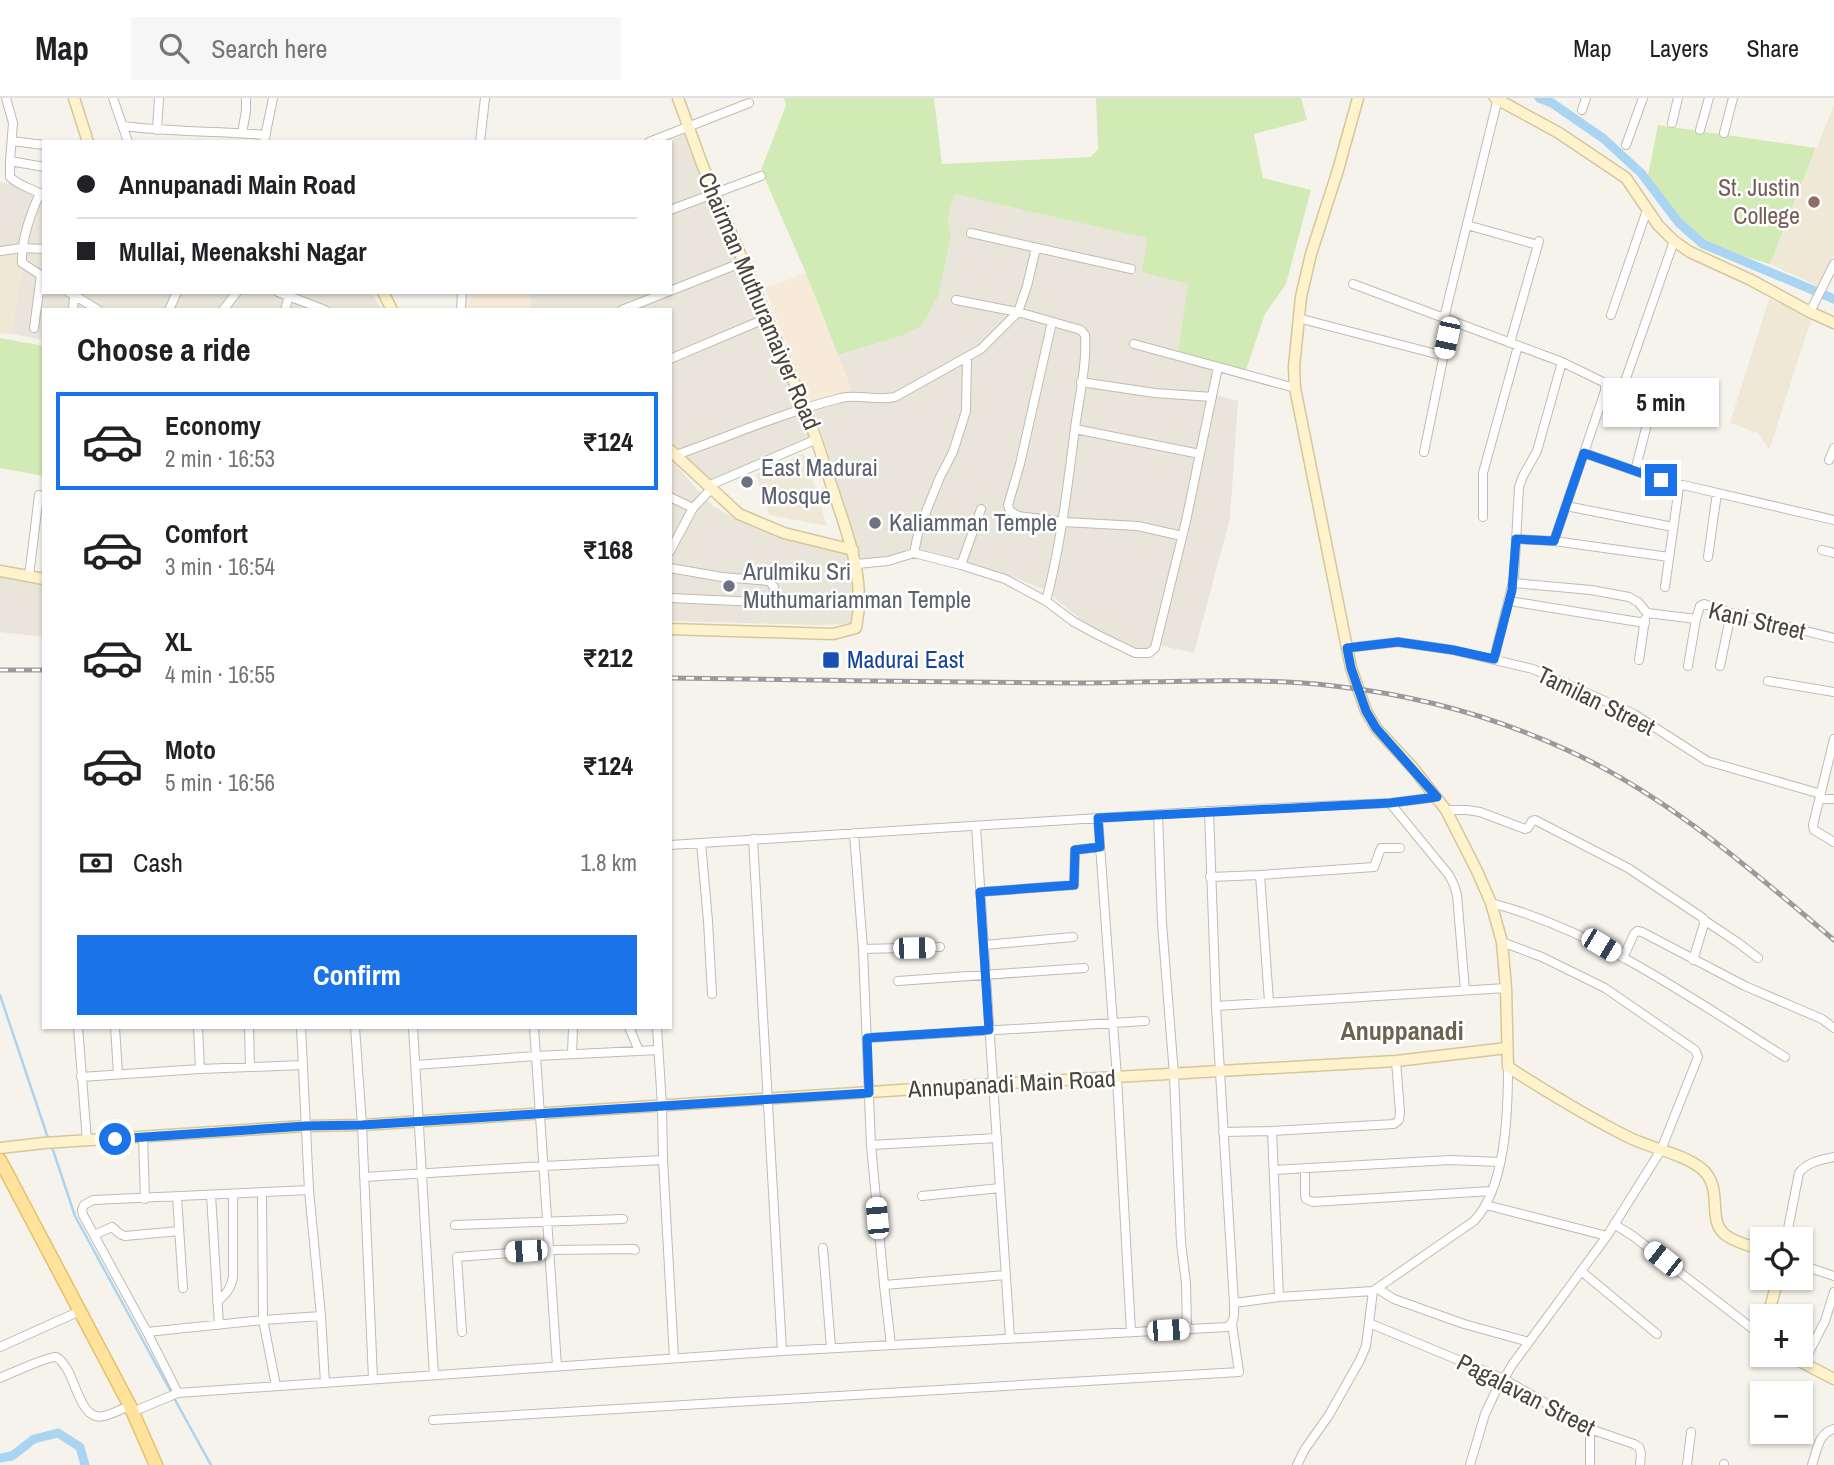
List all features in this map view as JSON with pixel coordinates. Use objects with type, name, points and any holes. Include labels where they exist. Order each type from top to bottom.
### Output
[{"type":"main road","points":[[0,1160],[131,1409],[156,1465]]},
{"type":"street","points":[[74,98],[87,140]]},
{"type":"street","points":[[113,98],[127,140]]},
{"type":"street","points":[[157,130],[159,98]]},
{"type":"street","points":[[242,133],[246,98]]},
{"type":"street","points":[[123,126],[242,133],[265,138],[273,98]]},
{"type":"street","points":[[480,140],[485,98]]},
{"type":"street","name":"Chairman Muthuramaiyer Road","points":[[672,629],[833,634],[856,628],[859,601],[857,565],[817,439],[678,98]]},
{"type":"street","points":[[1297,1465],[1360,1360],[1366,1346],[1375,1290],[1480,1215],[1500,1162],[1508,1115],[1506,988],[1502,942],[1491,903],[1446,810],[1376,728],[1366,711],[1351,668],[1294,388],[1301,297],[1311,254],[1358,98]]},
{"type":"street","points":[[1424,452],[1444,356],[1447,319],[1497,98],[1559,133],[1626,178],[1658,225],[1690,252],[1834,323]]},
{"type":"street","points":[[1583,110],[1586,98]]},
{"type":"street","points":[[1626,145],[1643,98]]},
{"type":"street","points":[[1672,123],[1678,98]]},
{"type":"street","points":[[1700,130],[1709,98]]},
{"type":"street","points":[[1724,133],[1733,98]]},
{"type":"street","points":[[654,140],[749,103]]},
{"type":"street","points":[[5,104],[13,123],[10,177],[42,195],[30,214],[22,248],[22,263],[42,276],[34,328]]},
{"type":"street","points":[[12,141],[42,145]]},
{"type":"street","points":[[10,161],[42,167]]},
{"type":"street","points":[[672,209],[761,176]]},
{"type":"street","points":[[1611,314],[1647,210]]},
{"type":"street","points":[[1467,225],[1538,243],[1483,473],[1483,517]]},
{"type":"street","points":[[971,233],[1131,270]]},
{"type":"street","points":[[1624,384],[1674,241]]},
{"type":"street","points":[[853,550],[785,533],[731,509],[673,453],[845,397],[895,397],[967,357],[981,349],[1018,312],[1036,248]]},
{"type":"street","points":[[0,251],[42,249]]},
{"type":"street","points":[[672,290],[743,262]]},
{"type":"street","points":[[1810,312],[1834,264]]},
{"type":"street","points":[[1353,284],[1562,362],[1605,384],[1605,391],[1554,541]]},
{"type":"street","points":[[225,308],[235,294]]},
{"type":"street","points":[[289,294],[320,308]]},
{"type":"street","points":[[627,308],[663,294]]},
{"type":"street","points":[[80,298],[95,308]]},
{"type":"street","points":[[956,300],[1052,321],[1081,330],[1085,335],[1063,522],[1046,601]]},
{"type":"street","points":[[672,358],[767,318]]},
{"type":"street","points":[[1298,318],[1444,356]]},
{"type":"street","points":[[1052,321],[1020,464],[1008,505],[1010,511],[1018,516],[1086,525],[1138,526],[1182,536]]},
{"type":"street","points":[[1134,344],[1294,388]]},
{"type":"street","points":[[914,553],[919,529],[953,452],[966,411],[967,357]]},
{"type":"street","points":[[1494,659],[1514,583],[1519,486],[1537,451],[1562,362]]},
{"type":"street","points":[[857,565],[888,561],[914,553],[961,565],[1005,579],[1046,601],[1074,622],[1098,635],[1135,653],[1149,653],[1155,648],[1218,367]]},
{"type":"street","points":[[1081,382],[1155,393],[1212,397]]},
{"type":"street","points":[[1635,471],[1646,428]]},
{"type":"street","points":[[1075,429],[1200,454]]},
{"type":"street","points":[[672,546],[693,508],[710,487],[817,439]]},
{"type":"street","points":[[1829,460],[1834,448]]},
{"type":"street","points":[[1584,453],[1661,480]]},
{"type":"street","points":[[1665,587],[1679,486],[1834,520]]},
{"type":"street","points":[[1708,558],[1717,493]]},
{"type":"street","points":[[29,576],[39,495]]},
{"type":"street","points":[[672,498],[693,508]]},
{"type":"street","points":[[1566,506],[1673,527]]},
{"type":"street","points":[[961,565],[981,509]]},
{"type":"street","points":[[1516,539],[1554,541],[1669,557]]},
{"type":"street","points":[[1822,550],[1834,553]]},
{"type":"street","points":[[672,568],[722,577],[769,581],[774,587],[773,602]]},
{"type":"street","points":[[0,571],[42,579]]},
{"type":"street","points":[[1514,583],[1591,590],[1629,597],[1638,602],[1647,613],[1639,660]]},
{"type":"street","points":[[672,598],[773,602],[859,601]]},
{"type":"street","points":[[1509,601],[1645,623]]},
{"type":"street","name":"Kani Street","points":[[1647,613],[1696,619],[1700,606],[1704,604],[1834,638]]},
{"type":"street","points":[[1720,666],[1731,613]]},
{"type":"street","points":[[1688,666],[1696,619]]},
{"type":"street","name":"Tamilan Street","points":[[1347,648],[1398,642],[1453,650],[1533,669],[1634,714],[1707,761],[1834,799]]},
{"type":"street","points":[[1768,681],[1834,692]]},
{"type":"street","points":[[1834,739],[1832,761],[1812,825],[1814,830],[1834,842]]},
{"type":"street","points":[[672,845],[1209,811],[1390,803],[1437,797]]},
{"type":"street","points":[[1390,803],[1449,875],[1454,885],[1465,990]]},
{"type":"street","points":[[1446,810],[1480,812],[1525,829],[1535,820],[1628,868],[1758,958]]},
{"type":"street","points":[[433,1420],[1239,1372],[1232,1324],[1234,1303],[1216,1006],[1209,811]]},
{"type":"street","points":[[1158,814],[1181,1243],[1186,1283],[1186,1329]]},
{"type":"street","points":[[1098,818],[1117,1078],[1130,1332]]},
{"type":"street","points":[[976,826],[1010,1338]]},
{"type":"street","points":[[854,833],[863,949],[871,1145],[891,1345]]},
{"type":"street","points":[[753,839],[782,1351]]},
{"type":"street","points":[[701,843],[712,994]]},
{"type":"street","points":[[980,892],[1074,885],[1075,850],[1100,847]]},
{"type":"street","points":[[1210,877],[1374,867],[1381,848],[1400,848]]},
{"type":"street","points":[[1260,875],[1269,1002]]},
{"type":"street","points":[[1491,903],[1516,910],[1601,945],[1786,1057]]},
{"type":"street","points":[[1693,960],[1704,920]]},
{"type":"street","points":[[1623,958],[1637,931],[1642,932],[1745,986],[1822,1019],[1834,1028]]},
{"type":"street","points":[[984,945],[1073,937]]},
{"type":"street","points":[[1470,1465],[1485,1414],[1503,1379],[1606,1236],[1661,1150],[1698,1057],[1695,1050],[1605,988],[1542,957],[1502,942]]},
{"type":"street","points":[[863,949],[940,947]]},
{"type":"street","points":[[898,981],[1084,968]]},
{"type":"street","points":[[1216,1006],[1506,988]]},
{"type":"street","points":[[867,1038],[1145,1021]]},
{"type":"street","points":[[78,1029],[87,1141]]},
{"type":"street","points":[[115,1029],[118,1074]]},
{"type":"street","points":[[198,1029],[200,1069]]},
{"type":"street","points":[[249,1029],[250,1067]]},
{"type":"street","points":[[301,1029],[309,1191],[325,1382]]},
{"type":"street","points":[[355,1029],[373,1379]]},
{"type":"street","points":[[413,1029],[435,1375]]},
{"type":"street","points":[[534,1029],[557,1366]]},
{"type":"street","points":[[572,1054],[573,1029]]},
{"type":"street","points":[[630,1029],[639,1051]]},
{"type":"street","points":[[657,1029],[674,1358]]},
{"type":"street","name":"Annupanadi Main Road","points":[[0,1148],[306,1126],[420,1122],[993,1084],[1396,1061],[1507,1048]]},
{"type":"street","points":[[415,1065],[658,1050]]},
{"type":"street","points":[[1223,1132],[1394,1124],[1399,1120],[1400,1112],[1396,1061]]},
{"type":"street","points":[[81,1077],[303,1065]]},
{"type":"street","points":[[1508,1067],[1568,1106],[1632,1139],[1691,1162],[1702,1170],[1710,1177],[1714,1186],[1718,1227],[1727,1236],[1750,1245]]},
{"type":"street","points":[[1272,1131],[1279,1297]]},
{"type":"street","points":[[143,1137],[145,1199]]},
{"type":"street","points":[[871,1145],[997,1138]]},
{"type":"street","points":[[1788,1227],[1799,1173],[1812,1162],[1834,1157]]},
{"type":"street","points":[[364,1177],[663,1160]]},
{"type":"street","points":[[1274,1170],[1450,1160],[1500,1162]]},
{"type":"street","points":[[1305,1168],[1306,1199],[1313,1202],[1491,1191]]},
{"type":"street","points":[[922,1196],[1000,1188]]},
{"type":"street","points":[[173,1394],[147,1332],[83,1216],[83,1205],[88,1201],[309,1191]]},
{"type":"street","points":[[262,1193],[263,1320],[276,1386]]},
{"type":"street","points":[[217,1302],[228,1293],[232,1285],[233,1194]]},
{"type":"street","points":[[211,1195],[219,1325]]},
{"type":"street","points":[[177,1197],[183,1288]]},
{"type":"street","points":[[1486,1205],[1606,1236]]},
{"type":"street","points":[[455,1225],[623,1219]]},
{"type":"street","points":[[1614,1224],[1750,1327]]},
{"type":"street","points":[[94,1235],[111,1227],[125,1236],[179,1231]]},
{"type":"street","points":[[823,1248],[831,1348]]},
{"type":"street","points":[[462,1332],[457,1257],[550,1250],[635,1250]]},
{"type":"street","points":[[1813,1269],[1834,1276]]},
{"type":"street","points":[[1581,1270],[1657,1334]]},
{"type":"street","points":[[884,1285],[1006,1275]]},
{"type":"street","points":[[1234,1303],[1375,1290],[1464,1324],[1529,1342]]},
{"type":"street","points":[[1813,1344],[1825,1321],[1834,1292]]},
{"type":"street","points":[[0,1347],[80,1311]]},
{"type":"street","points":[[147,1332],[321,1315]]},
{"type":"street","name":"Pagalavan Street","points":[[1369,1323],[1503,1379],[1590,1429],[1634,1444],[1641,1452],[1640,1465]]},
{"type":"street","points":[[0,1378],[57,1357],[70,1374],[88,1412],[103,1417],[173,1394],[674,1358],[1227,1327],[1232,1324]]},
{"type":"street","points":[[1809,1367],[1834,1379]]},
{"type":"street","points":[[1590,1429],[1590,1465]]},
{"type":"street","points":[[1812,1465],[1824,1433],[1834,1429]]},
{"type":"street","points":[[1687,1465],[1691,1432]]},
{"type":"shaded area","name":"St. Justin College","points":[[1834,105],[1834,255],[1820,287],[1770,264]]},
{"type":"shaded area","points":[[685,134],[813,437],[707,484],[672,443],[672,308],[531,308],[530,294],[672,294],[670,140]]},
{"type":"shaded area","points":[[0,182],[42,189],[42,294],[372,294],[381,308],[42,308],[42,340],[11,334],[25,252],[0,254]]},
{"type":"shaded area","points":[[954,194],[1148,238],[1188,284],[1213,366],[1209,393],[1238,401],[1230,518],[1194,653],[1153,644],[1149,649],[1136,648],[1100,633],[1045,590],[1014,577],[932,552],[915,551],[871,561],[861,558],[816,415],[810,404],[851,389],[838,355],[901,336],[951,236],[948,220]]},
{"type":"shaded area","points":[[25,251],[11,334],[0,333],[0,254]]},
{"type":"shaded area","points":[[806,273],[851,389],[810,404],[765,288]]},
{"type":"shaded area","points":[[470,294],[530,294],[531,308],[468,308]]},
{"type":"shaded area","points":[[1769,299],[1812,317],[1769,450],[1758,433],[1730,423]]},
{"type":"shaded area","points":[[804,453],[827,526],[769,515],[756,474]]},
{"type":"shaded area","points":[[672,459],[713,506],[737,520],[779,535],[852,553],[853,622],[816,625],[672,621]]},
{"type":"shaded area","points":[[0,573],[42,582],[42,637],[0,632]]},
{"type":"green space","points":[[784,98],[934,98],[942,164],[1091,157],[1098,149],[1096,98],[1301,98],[1307,120],[1254,134],[1263,178],[1311,190],[1286,284],[1265,314],[1245,373],[1178,355],[1188,284],[1142,272],[1147,238],[954,194],[948,220],[951,236],[938,296],[921,326],[901,336],[838,355],[761,170],[786,105]]},
{"type":"green space","points":[[1658,125],[1816,148],[1770,264],[1725,249],[1705,239],[1671,207],[1648,176]]},
{"type":"green space","points":[[0,338],[42,346],[42,476],[0,468]]},
{"type":"waterway","points":[[1539,98],[1552,103],[1604,139],[1641,173],[1679,223],[1703,244],[1834,299]]},
{"type":"waterway","points":[[0,995],[48,1138]]},
{"type":"waterway","points":[[52,1147],[75,1216],[171,1392]]},
{"type":"waterway","points":[[174,1398],[211,1465]]},
{"type":"waterway","points":[[0,1458],[12,1456],[34,1439],[58,1433],[80,1447],[85,1465]]},
{"type":"railway","points":[[0,670],[42,670]]},
{"type":"railway","points":[[672,678],[1074,683],[1269,681],[1334,686],[1424,701],[1511,727],[1604,768],[1674,811],[1834,940]]},
{"type":"place","name":"St. Justin College","points":[[1814,202]]},
{"type":"place","name":"East Madurai Mosque","points":[[747,482]]},
{"type":"place","name":"Kaliamman Temple","points":[[875,523]]},
{"type":"place","name":"Arulmiku Sri Muthumariamman Temple","points":[[729,586]]},
{"type":"place","name":"Madurai East","points":[[831,660]]},
{"type":"district","name":"Anuppanadi","points":[[1402,1031]]},
{"type":"route","points":[[115,1139],[869,1093],[867,1038],[989,1030],[980,892],[1074,885],[1075,850],[1100,847],[1098,818],[1390,803],[1437,797],[1376,728],[1366,711],[1347,648],[1398,642],[1494,659],[1512,590],[1516,539],[1554,541],[1584,453],[1661,480]]}]
